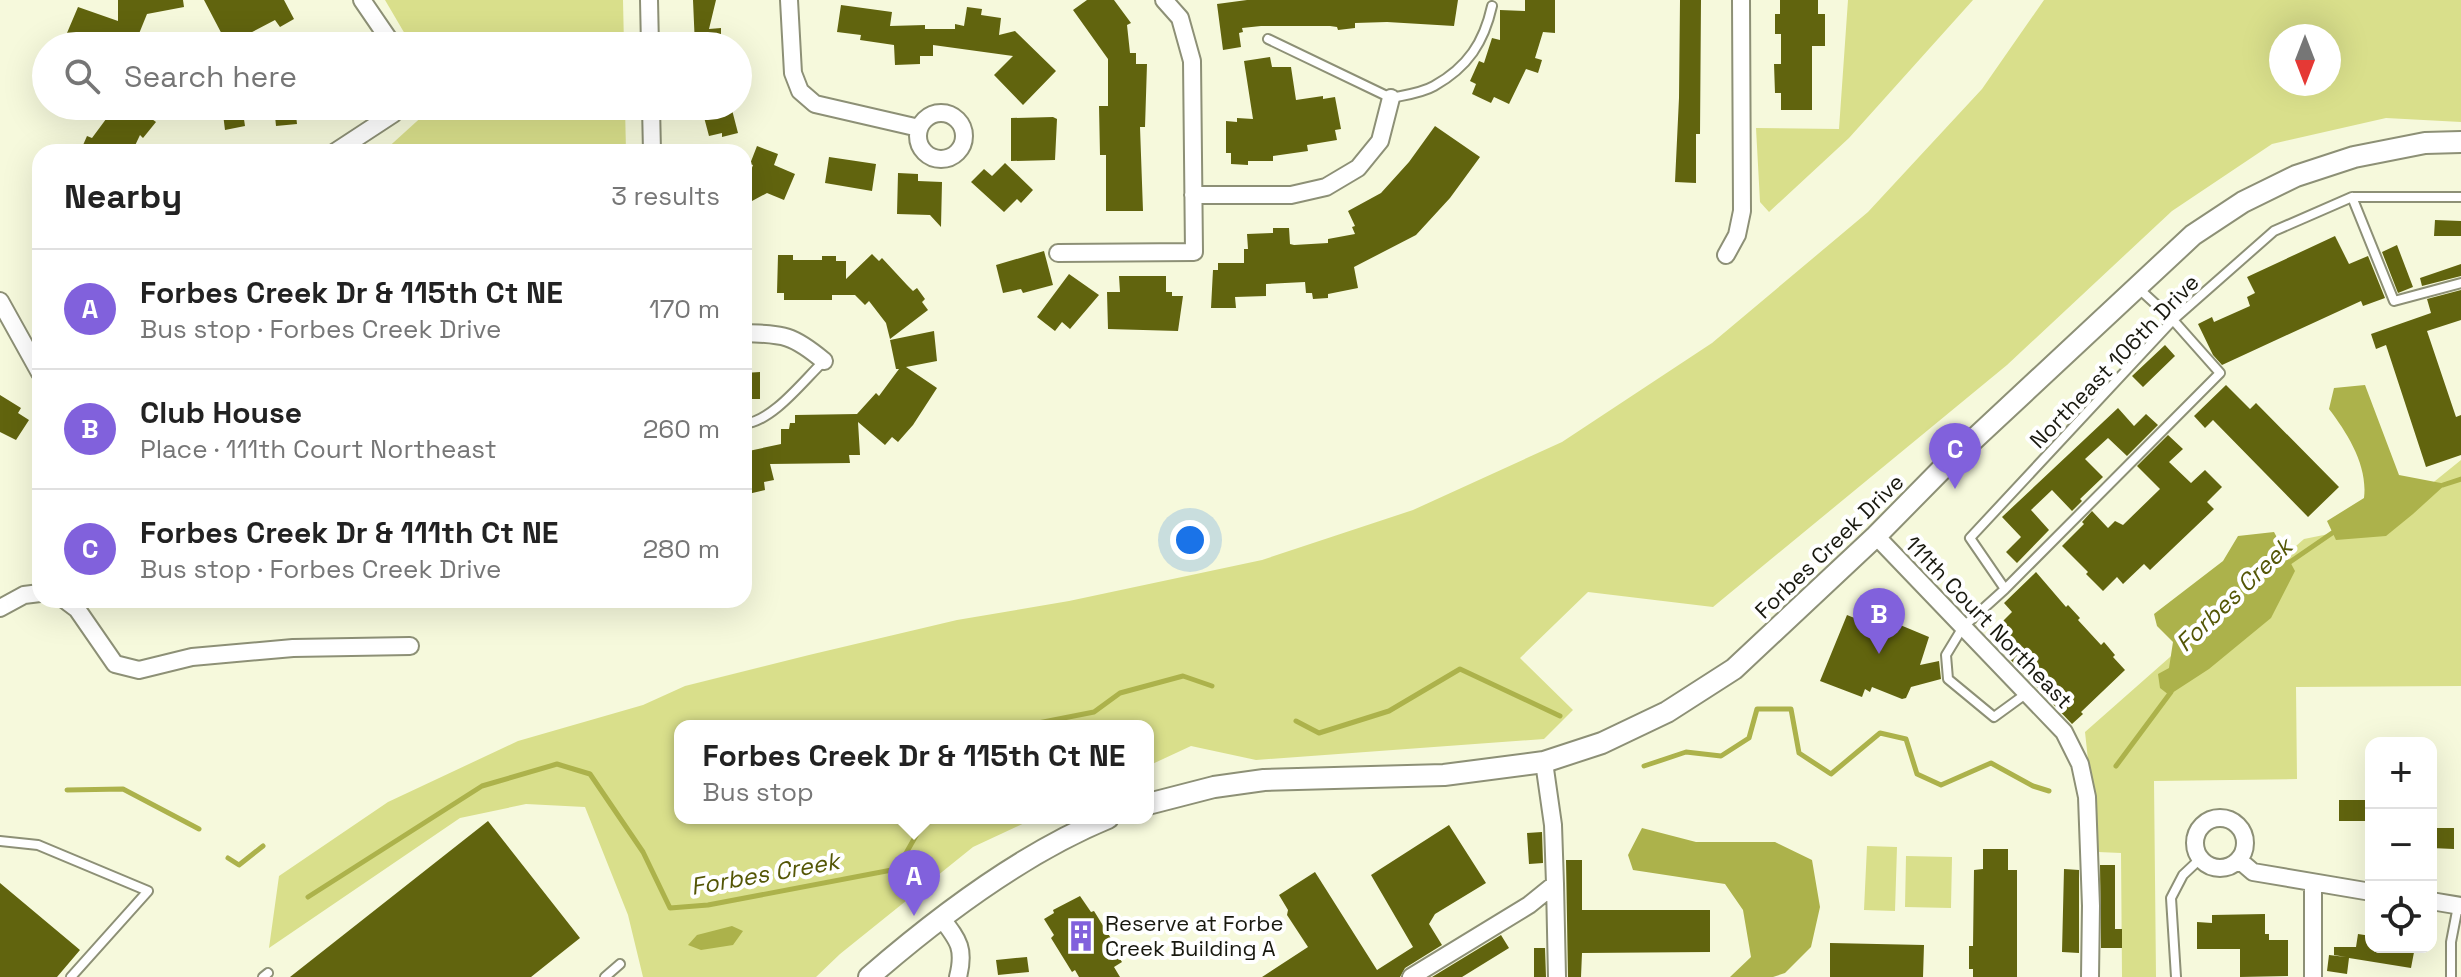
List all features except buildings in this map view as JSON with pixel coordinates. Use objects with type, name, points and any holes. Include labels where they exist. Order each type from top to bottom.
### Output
[{"type":"street","points":[[362,0],[384,32]]},
{"type":"street","points":[[649,0],[650,32]]},
{"type":"street","points":[[789,0],[793,73],[800,91],[815,104],[919,128]]},
{"type":"street","points":[[1058,253],[1194,252],[1192,61],[1180,18],[1164,0]]},
{"type":"street","points":[[1726,255],[1737,235],[1742,211],[1741,0]]},
{"type":"street","points":[[1193,195],[1291,195],[1326,187],[1358,168],[1380,141],[1391,98]]},
{"type":"street","points":[[347,144],[384,120]]},
{"type":"street","points":[[651,120],[652,144]]},
{"type":"street","name":"Forbes Creek Drive","points":[[1154,802],[1214,787],[1264,780],[1444,775],[1544,762],[1602,743],[1667,712],[1734,669],[1876,536],[1942,469],[2193,235],[2243,202],[2296,176],[2354,157],[2425,143],[2461,142]]},
{"type":"street","points":[[0,301],[32,359]]},
{"type":"street","points":[[752,333],[783,334],[824,361]]},
{"type":"street","name":"111th Court Northeast","points":[[1876,536],[2064,732],[2080,764],[2088,811],[2090,977]]},
{"type":"street","points":[[0,608],[32,594]]},
{"type":"street","points":[[76,608],[115,664],[139,670],[192,657],[293,648],[410,646]]},
{"type":"street","points":[[1544,762],[1553,825],[1557,977]]},
{"type":"street","points":[[2222,818],[2237,824],[2242,830],[2245,846],[2239,860],[2217,869],[2200,859],[2194,849],[2196,833],[2206,821],[2222,818]]},
{"type":"street","points":[[869,977],[1019,863],[1096,824]]},
{"type":"street","points":[[2239,860],[2253,872],[2365,891]]},
{"type":"street","points":[[2313,883],[2313,977]]},
{"type":"street","points":[[1411,977],[1529,905],[1555,884]]},
{"type":"street","points":[[2437,902],[2459,906]]},
{"type":"street","points":[[942,919],[957,939],[963,958],[958,977]]},
{"type":"lane","points":[[1268,39],[1391,98],[1433,87],[1467,60],[1486,33],[1492,6]]},
{"type":"lane","points":[[2352,197],[2394,301],[2461,283]]},
{"type":"lane","name":"Northeast 106th Drive","points":[[2005,589],[1970,538],[2173,320],[2274,231],[2352,197],[2461,197]]},
{"type":"lane","points":[[2027,693],[1994,717],[1948,679],[1946,655],[1963,627],[2005,589],[2220,373],[2173,320],[2136,286]]},
{"type":"lane","points":[[752,423],[769,414],[824,361]]},
{"type":"lane","points":[[0,841],[38,845],[148,891],[71,977]]},
{"type":"lane","points":[[2176,977],[2171,898],[2183,875],[2200,859]]},
{"type":"lane","points":[[2451,977],[2451,942],[2459,906]]},
{"type":"lane","points":[[605,977],[620,964]]},
{"type":"shaded area","points":[[385,0],[623,0],[624,32],[404,32]]},
{"type":"shaded area","points":[[1848,0],[1973,0],[1849,138],[1769,212],[1760,202],[1756,128],[1839,129]]},
{"type":"shaded area","points":[[2044,0],[2461,0],[2461,122],[2386,118],[2272,144],[2172,211],[2007,365],[1713,607],[1588,592],[1520,658],[1573,710],[1544,739],[1256,760],[1191,746],[1154,763],[1154,720],[674,720],[674,824],[1022,824],[973,847],[840,954],[816,977],[643,977],[628,915],[585,807],[526,804],[460,818],[269,948],[279,876],[388,802],[518,741],[643,705],[685,686],[957,620],[1069,601],[1262,560],[1413,510],[1562,442],[1712,343],[1868,212],[1982,89]]},
{"type":"shaded area","points":[[418,120],[625,120],[626,144],[392,144]]},
{"type":"shaded area","points":[[2461,460],[2461,686],[2296,687],[2297,779],[2154,781],[2156,977],[2122,977],[2121,853],[2098,852],[2085,732],[2304,539],[2383,523]]},
{"type":"shaded area","points":[[1867,846],[1897,847],[1895,911],[1864,910]]},
{"type":"shaded area","points":[[1906,856],[1952,857],[1951,908],[1905,907]]},
{"type":"water","points":[[2365,385],[2399,475],[2446,484],[2386,536],[2336,540],[2327,521],[2364,498],[2364,486],[2355,451],[2329,409],[2334,388]]},
{"type":"water","points":[[2274,532],[2295,571],[2271,618],[2209,669],[2169,695],[2160,688],[2158,674],[2169,668],[2173,642],[2157,626],[2154,614],[2223,561],[2238,536]]},
{"type":"water","points":[[1642,828],[1696,842],[1775,842],[1812,860],[1820,907],[1811,947],[1785,973],[1773,977],[1730,977],[1751,957],[1743,910],[1725,884],[1633,870],[1628,855]]},
{"type":"water","points":[[732,926],[743,931],[733,945],[701,950],[688,945],[697,935]]},
{"type":"waterway","name":"Forbes Creek","points":[[2443,485],[2461,479]]},
{"type":"waterway","name":"Forbes Creek","points":[[2287,564],[2338,529]]},
{"type":"waterway","name":"Forbes Creek","points":[[1296,721],[1319,733],[1389,711],[1460,669],[1560,716]]},
{"type":"waterway","name":"Forbes Creek","points":[[1053,720],[1094,712],[1120,693],[1183,676],[1212,686]]},
{"type":"waterway","name":"Forbes Creek","points":[[2116,766],[2171,692]]},
{"type":"waterway","name":"Forbes Creek","points":[[1644,766],[1686,752],[1721,756],[1749,738],[1757,709],[1791,709],[1799,753],[1831,774],[1880,733],[1906,739],[1917,774],[1941,785],[1991,763],[2033,786],[2049,791]]},
{"type":"waterway","name":"Forbes Creek","points":[[308,897],[482,786],[557,764],[590,774],[643,852],[670,908],[708,905],[897,869],[923,824]]},
{"type":"waterway","name":"Forbes Creek","points":[[67,790],[123,789],[199,829]]},
{"type":"waterway","name":"Forbes Creek","points":[[228,858],[239,865],[263,846]]},
{"type":"place","name":"Forbes Creek Dr & 111th Ct NE","points":[[1955,489]]},
{"type":"place","name":"Club House","points":[[1879,654]]},
{"type":"place","name":"Forbes Creek Dr & 115th Ct NE","points":[[914,916]]},
{"type":"place","name":"Reserve at Forbe Creek Building A","points":[[1081,936]]}]
